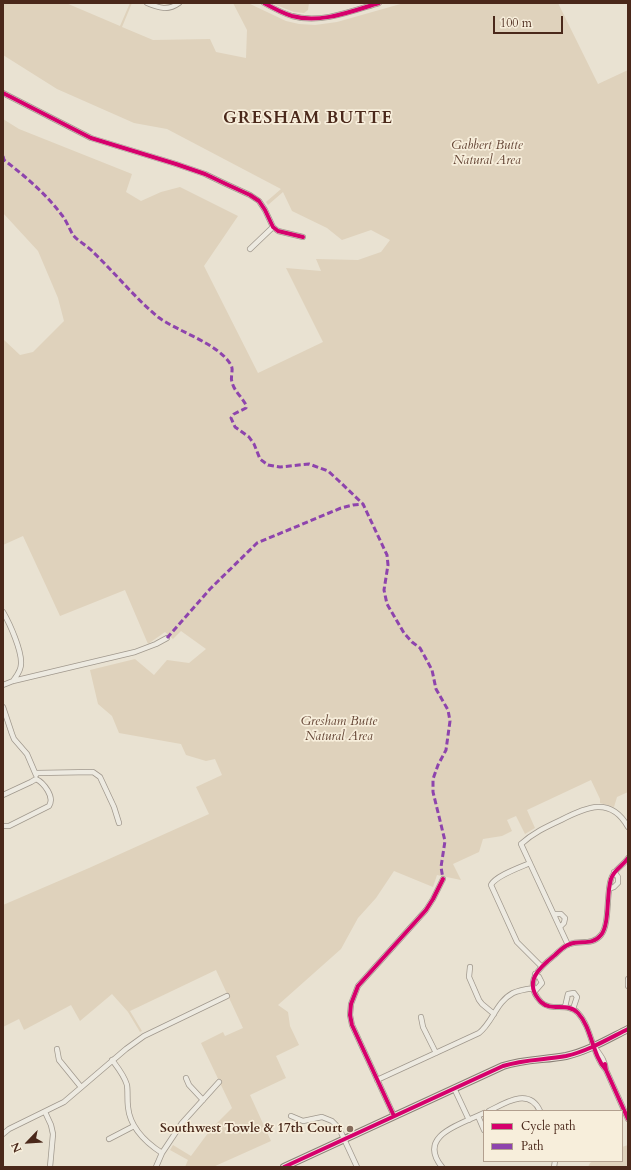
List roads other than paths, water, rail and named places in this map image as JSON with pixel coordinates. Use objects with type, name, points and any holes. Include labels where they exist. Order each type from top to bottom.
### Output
[{"type":"main road","points":[[284,1167],[509,1064],[523,1060],[567,1056],[585,1050],[628,1029]]},
{"type":"street","points":[[146,3],[165,9],[179,3]]},
{"type":"street","points":[[264,3],[292,16],[308,18],[332,16],[380,3]]},
{"type":"street","points":[[3,93],[91,138],[205,174],[250,195],[262,206],[273,228],[283,233],[303,237]]},
{"type":"street","points":[[250,250],[273,228]]},
{"type":"street","points":[[3,612],[21,658],[20,670],[13,681]]},
{"type":"street","points":[[3,685],[13,681],[129,654],[167,638]]},
{"type":"street","points":[[3,707],[14,739],[27,754],[36,776],[44,784],[51,799],[49,806],[9,826],[3,826]]},
{"type":"street","points":[[3,795],[36,776],[93,772],[100,777],[114,807],[119,823]]},
{"type":"street","points":[[568,944],[521,844],[535,832],[590,807],[599,807],[613,811],[622,818],[628,828]]},
{"type":"street","points":[[628,858],[614,872],[611,878],[604,926],[601,935],[592,942],[568,944],[541,966],[535,974],[534,989],[539,998],[545,1004],[553,1007],[573,1009],[582,1019],[601,1065],[606,1070],[628,1119]]},
{"type":"street","points":[[530,863],[498,878],[491,884],[517,942],[541,966]]},
{"type":"street","points":[[609,889],[618,883],[618,877],[614,872]]},
{"type":"street","points":[[394,1116],[352,1025],[350,1015],[352,998],[361,982],[426,910],[443,879]]},
{"type":"street","points":[[554,914],[561,914],[565,918],[564,923],[560,927]]},
{"type":"street","points":[[470,967],[469,977],[479,1000],[494,1014]]},
{"type":"street","points":[[378,1080],[479,1033],[487,1026],[503,1001],[509,995],[517,991],[534,989],[542,983],[539,977],[535,974]]},
{"type":"street","points":[[628,979],[628,986]]},
{"type":"street","points":[[565,1007],[568,994],[574,993],[576,997],[573,1009]]},
{"type":"street","points":[[3,1134],[9,1129],[64,1102],[112,1060],[149,1033],[227,996]]},
{"type":"street","points":[[421,1017],[423,1026],[436,1053]]},
{"type":"street","points":[[57,1049],[59,1060],[81,1087]]},
{"type":"street","points":[[112,1060],[124,1078],[128,1111],[134,1126],[147,1143],[162,1152]]},
{"type":"street","points":[[186,1078],[189,1085],[203,1100]]},
{"type":"street","points":[[156,1167],[162,1152],[182,1123],[219,1082]]},
{"type":"street","points":[[454,1088],[469,1120]]},
{"type":"street","points":[[491,1110],[514,1100],[525,1098],[535,1103],[539,1110]]},
{"type":"street","points":[[45,1112],[54,1134],[50,1167]]},
{"type":"street","points":[[442,1167],[435,1157],[435,1142],[446,1131],[483,1114]]},
{"type":"street","points":[[291,1116],[303,1121],[317,1117],[327,1118],[336,1124],[357,1167]]},
{"type":"street","points":[[478,1116],[483,1128]]},
{"type":"street","points":[[109,1139],[134,1126]]},
{"type":"place","name":"Southwest Towle & 17th Court","points":[[350,1129]]},
{"type":"district","name":"GRESHAM BUTTE","points":[[308,119]]},
{"type":"park label","name":"Gabbert Butte Natural Area","points":[[487,154]]},
{"type":"park label","name":"Gresham Butte Natural Area","points":[[339,730]]}]
